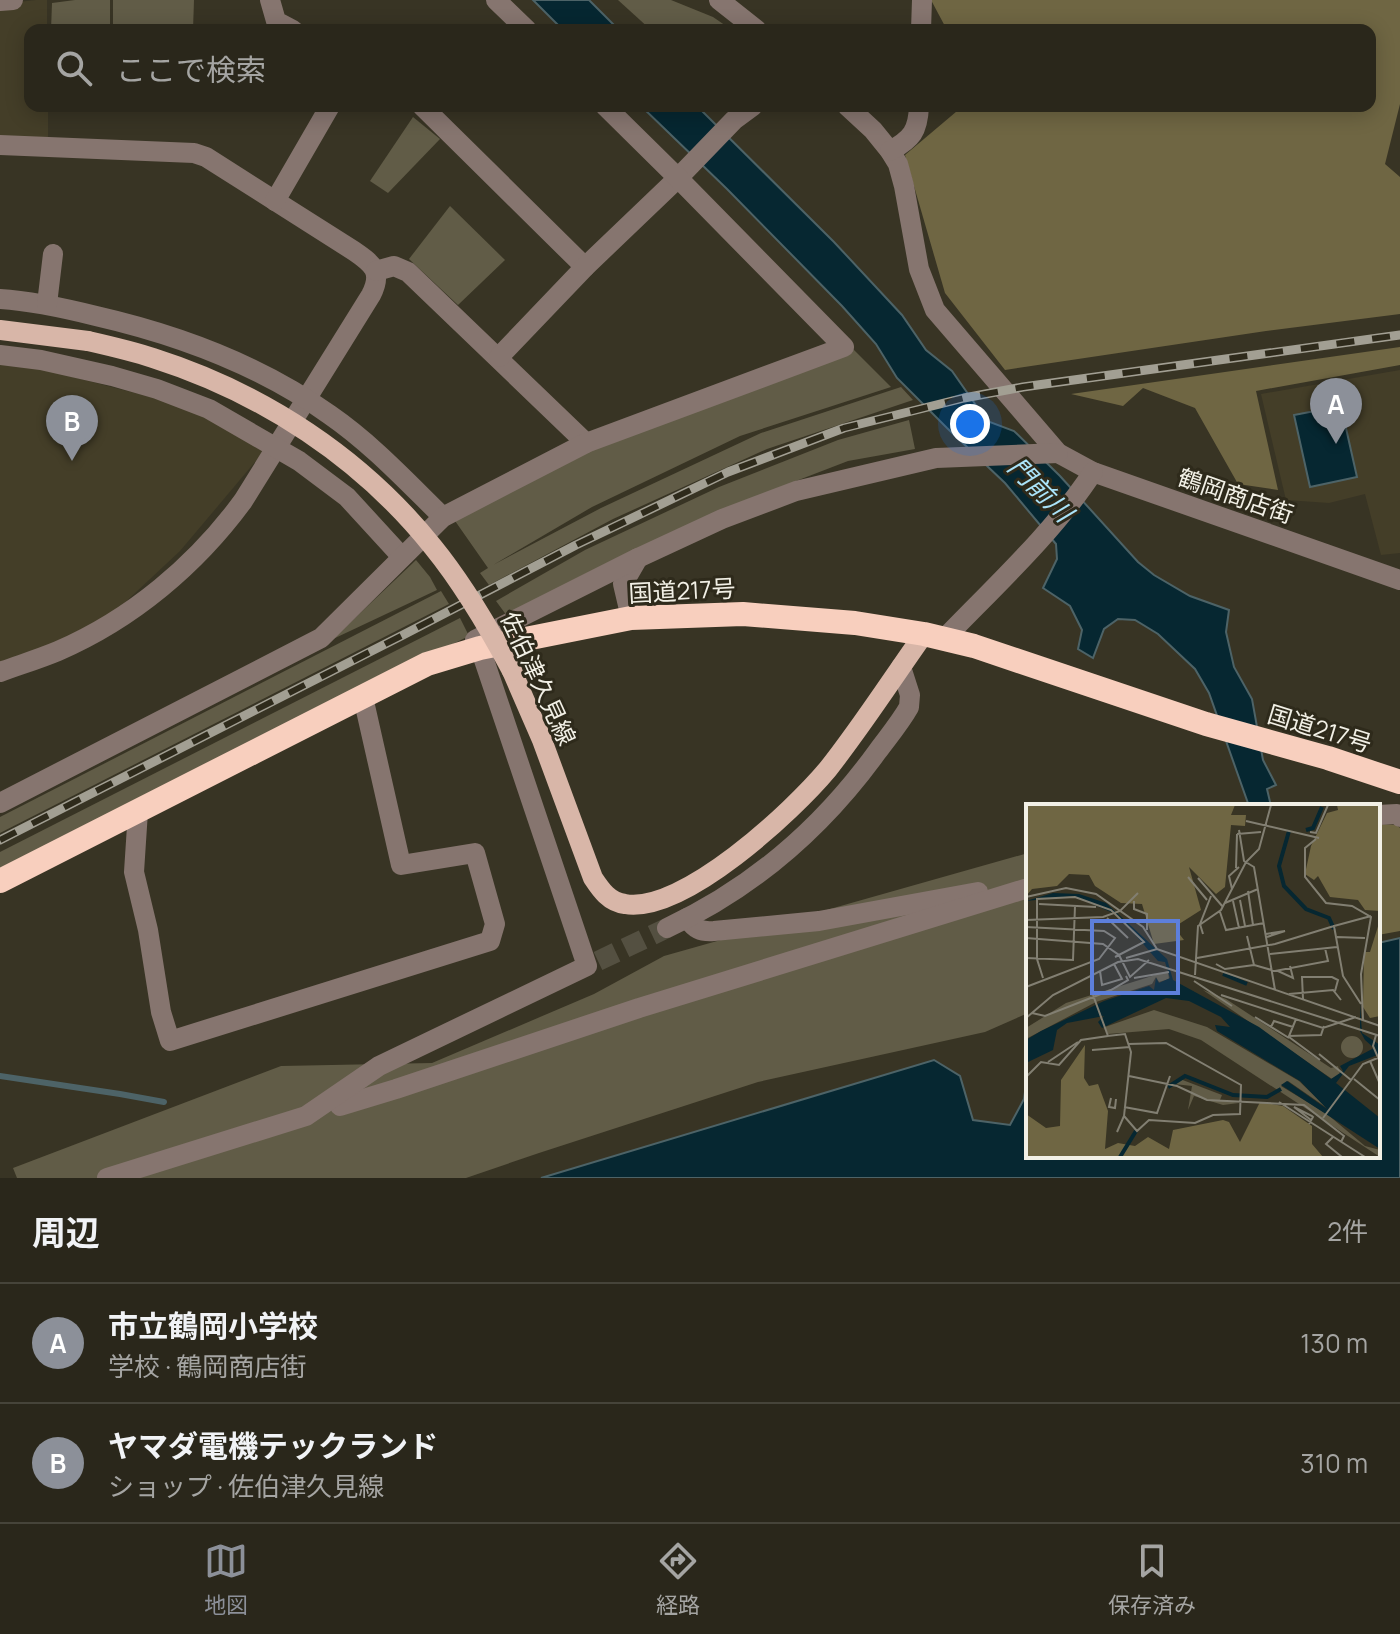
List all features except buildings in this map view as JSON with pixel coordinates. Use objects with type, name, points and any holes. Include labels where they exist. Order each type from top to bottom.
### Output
[{"type":"highway","name":"国道217号","points":[[0,881],[427,664],[480,648],[631,618],[743,614],[855,623],[934,637],[974,646],[1206,724],[1400,782]]},
{"type":"main road","name":"佐伯津久見線","points":[[0,330],[88,341],[153,358],[218,383],[279,413],[340,455],[395,503],[434,548],[477,609],[512,671],[542,740],[593,878],[611,899],[626,905],[662,900],[681,891],[747,847],[826,771],[901,667],[934,637]]},
{"type":"street","points":[[0,1],[13,0]]},
{"type":"street","points":[[270,0],[279,24]]},
{"type":"street","points":[[496,0],[521,24]]},
{"type":"street","points":[[720,0],[750,24]]},
{"type":"street","points":[[921,24],[922,0]]},
{"type":"street","points":[[275,201],[327,112]]},
{"type":"street","points":[[428,112],[585,267]]},
{"type":"street","points":[[0,803],[321,638],[443,517],[586,443],[844,347],[611,112]]},
{"type":"street","points":[[499,357],[585,267],[745,112]]},
{"type":"street","points":[[854,112],[873,130],[898,164],[919,269],[935,310],[1049,453]]},
{"type":"street","points":[[890,151],[904,143],[914,132],[919,112]]},
{"type":"street","points":[[0,145],[194,153],[206,157],[354,251],[369,262],[377,277],[375,288],[243,501],[193,560],[157,592],[116,620],[60,650],[0,672]]},
{"type":"street","points":[[47,304],[53,254]]},
{"type":"street","points":[[376,271],[394,266],[408,272],[586,443]]},
{"type":"street","points":[[0,299],[47,304],[140,326],[176,337],[243,365],[332,416],[380,455],[443,517]]},
{"type":"street","points":[[0,355],[41,360],[112,376],[209,409],[299,461],[347,497],[402,557]]},
{"type":"street","points":[[427,664],[638,558],[722,519],[796,491],[936,458],[1049,453]]},
{"type":"street","name":"鶴岡商店街","points":[[1049,453],[1088,480],[1400,580]]},
{"type":"street","points":[[934,637],[1043,535],[1088,480]]},
{"type":"street","points":[[631,618],[623,584],[638,558]]},
{"type":"street","points":[[107,1178],[306,1116],[379,1066],[592,963],[480,648]]},
{"type":"street","points":[[667,928],[714,904],[756,876],[837,804],[909,707],[910,695],[901,667]]},
{"type":"street","points":[[138,811],[134,872],[148,930],[161,1012],[170,1041],[490,941],[495,924],[475,853],[401,865],[363,697]]},
{"type":"street","points":[[1380,815],[1397,814],[1400,817]]},
{"type":"street","points":[[687,918],[694,928],[702,932],[804,922],[1026,886]]},
{"type":"street","points":[[340,1106],[1026,887]]},
{"type":"shaded area","points":[[47,0],[47,24],[24,24],[24,112],[48,112],[48,140],[0,137],[0,4]]},
{"type":"shaded area","points":[[110,0],[110,24],[51,24],[52,3]]},
{"type":"shaded area","points":[[113,0],[194,0],[193,24],[113,24]]},
{"type":"shaded area","points":[[618,0],[671,0],[723,24],[644,24]]},
{"type":"shaded area","points":[[931,0],[1400,0],[1400,104],[1385,164],[1400,177],[1400,314],[1005,370],[945,293],[905,155],[956,112],[1376,112],[1376,24],[944,24]]},
{"type":"shaded area","points":[[413,117],[440,139],[388,193],[370,181]]},
{"type":"shaded area","points":[[450,206],[505,260],[458,305],[409,259]]},
{"type":"shaded area","points":[[1400,347],[1400,365],[1256,391],[1278,490],[1238,484],[1195,408],[1143,388],[1123,406],[1071,394]]},
{"type":"shaded area","points":[[853,349],[891,387],[740,436],[592,507],[493,565],[601,508],[761,433],[901,387],[913,400],[767,449],[613,519],[489,585],[480,573],[488,568],[453,518],[591,447]]},
{"type":"shaded area","points":[[0,364],[34,367],[205,411],[266,449],[180,551],[119,608],[55,645],[0,665]]},
{"type":"shaded area","points":[[1400,370],[1400,553],[1381,555],[1365,494],[1329,503],[1286,500],[1261,394]]},
{"type":"shaded area","points":[[909,420],[915,449],[848,461],[796,481],[507,616],[496,601],[585,550],[719,487],[838,440]]},
{"type":"shaded area","points":[[416,560],[437,590],[333,639]]},
{"type":"shaded area","points":[[441,591],[449,604],[0,833],[0,817]]},
{"type":"shaded area","points":[[460,618],[469,636],[0,869],[0,852]]},
{"type":"shaded area","points":[[1380,824],[1400,828],[1400,931],[1380,935]]},
{"type":"shaded area","points":[[1026,854],[1026,1014],[985,1032],[758,1082],[466,1178],[17,1178],[13,1168],[281,1066],[432,1063],[594,994],[664,956]]},
{"type":"water","points":[[533,0],[589,0],[613,24],[557,24]]},
{"type":"water","name":"門前川","points":[[647,112],[703,112],[834,242],[902,315],[926,350],[952,371],[987,421],[1014,431],[1060,476],[1138,562],[1154,575],[1190,596],[1229,610],[1226,632],[1234,667],[1252,699],[1263,760],[1276,785],[1267,789],[1271,804],[1248,804],[1209,693],[1195,669],[1158,634],[1135,620],[1118,619],[1104,629],[1093,658],[1078,649],[1082,630],[1070,606],[1043,588],[1057,559],[1056,544],[1005,483],[897,378],[876,344],[842,306]]},
{"type":"water","points":[[1341,406],[1357,477],[1310,487],[1294,415]]},
{"type":"water","points":[[1400,938],[1400,1178],[541,1178],[934,1060],[960,1076],[973,1120],[1010,1125],[1024,1099],[1026,1085],[1026,1158],[1380,1158],[1380,943]]},
{"type":"waterway","points":[[0,1076],[164,1102]]},
{"type":"tunnel","points":[[598,961],[667,928]]},
{"type":"railway","points":[[0,840],[576,545],[728,472],[844,428],[964,398],[1023,387],[1400,335]]},
{"type":"place","name":"市立鶴岡小学校","points":[[1336,444]]},
{"type":"place","name":"ヤマダ電機テックランド","points":[[72,461]]}]
